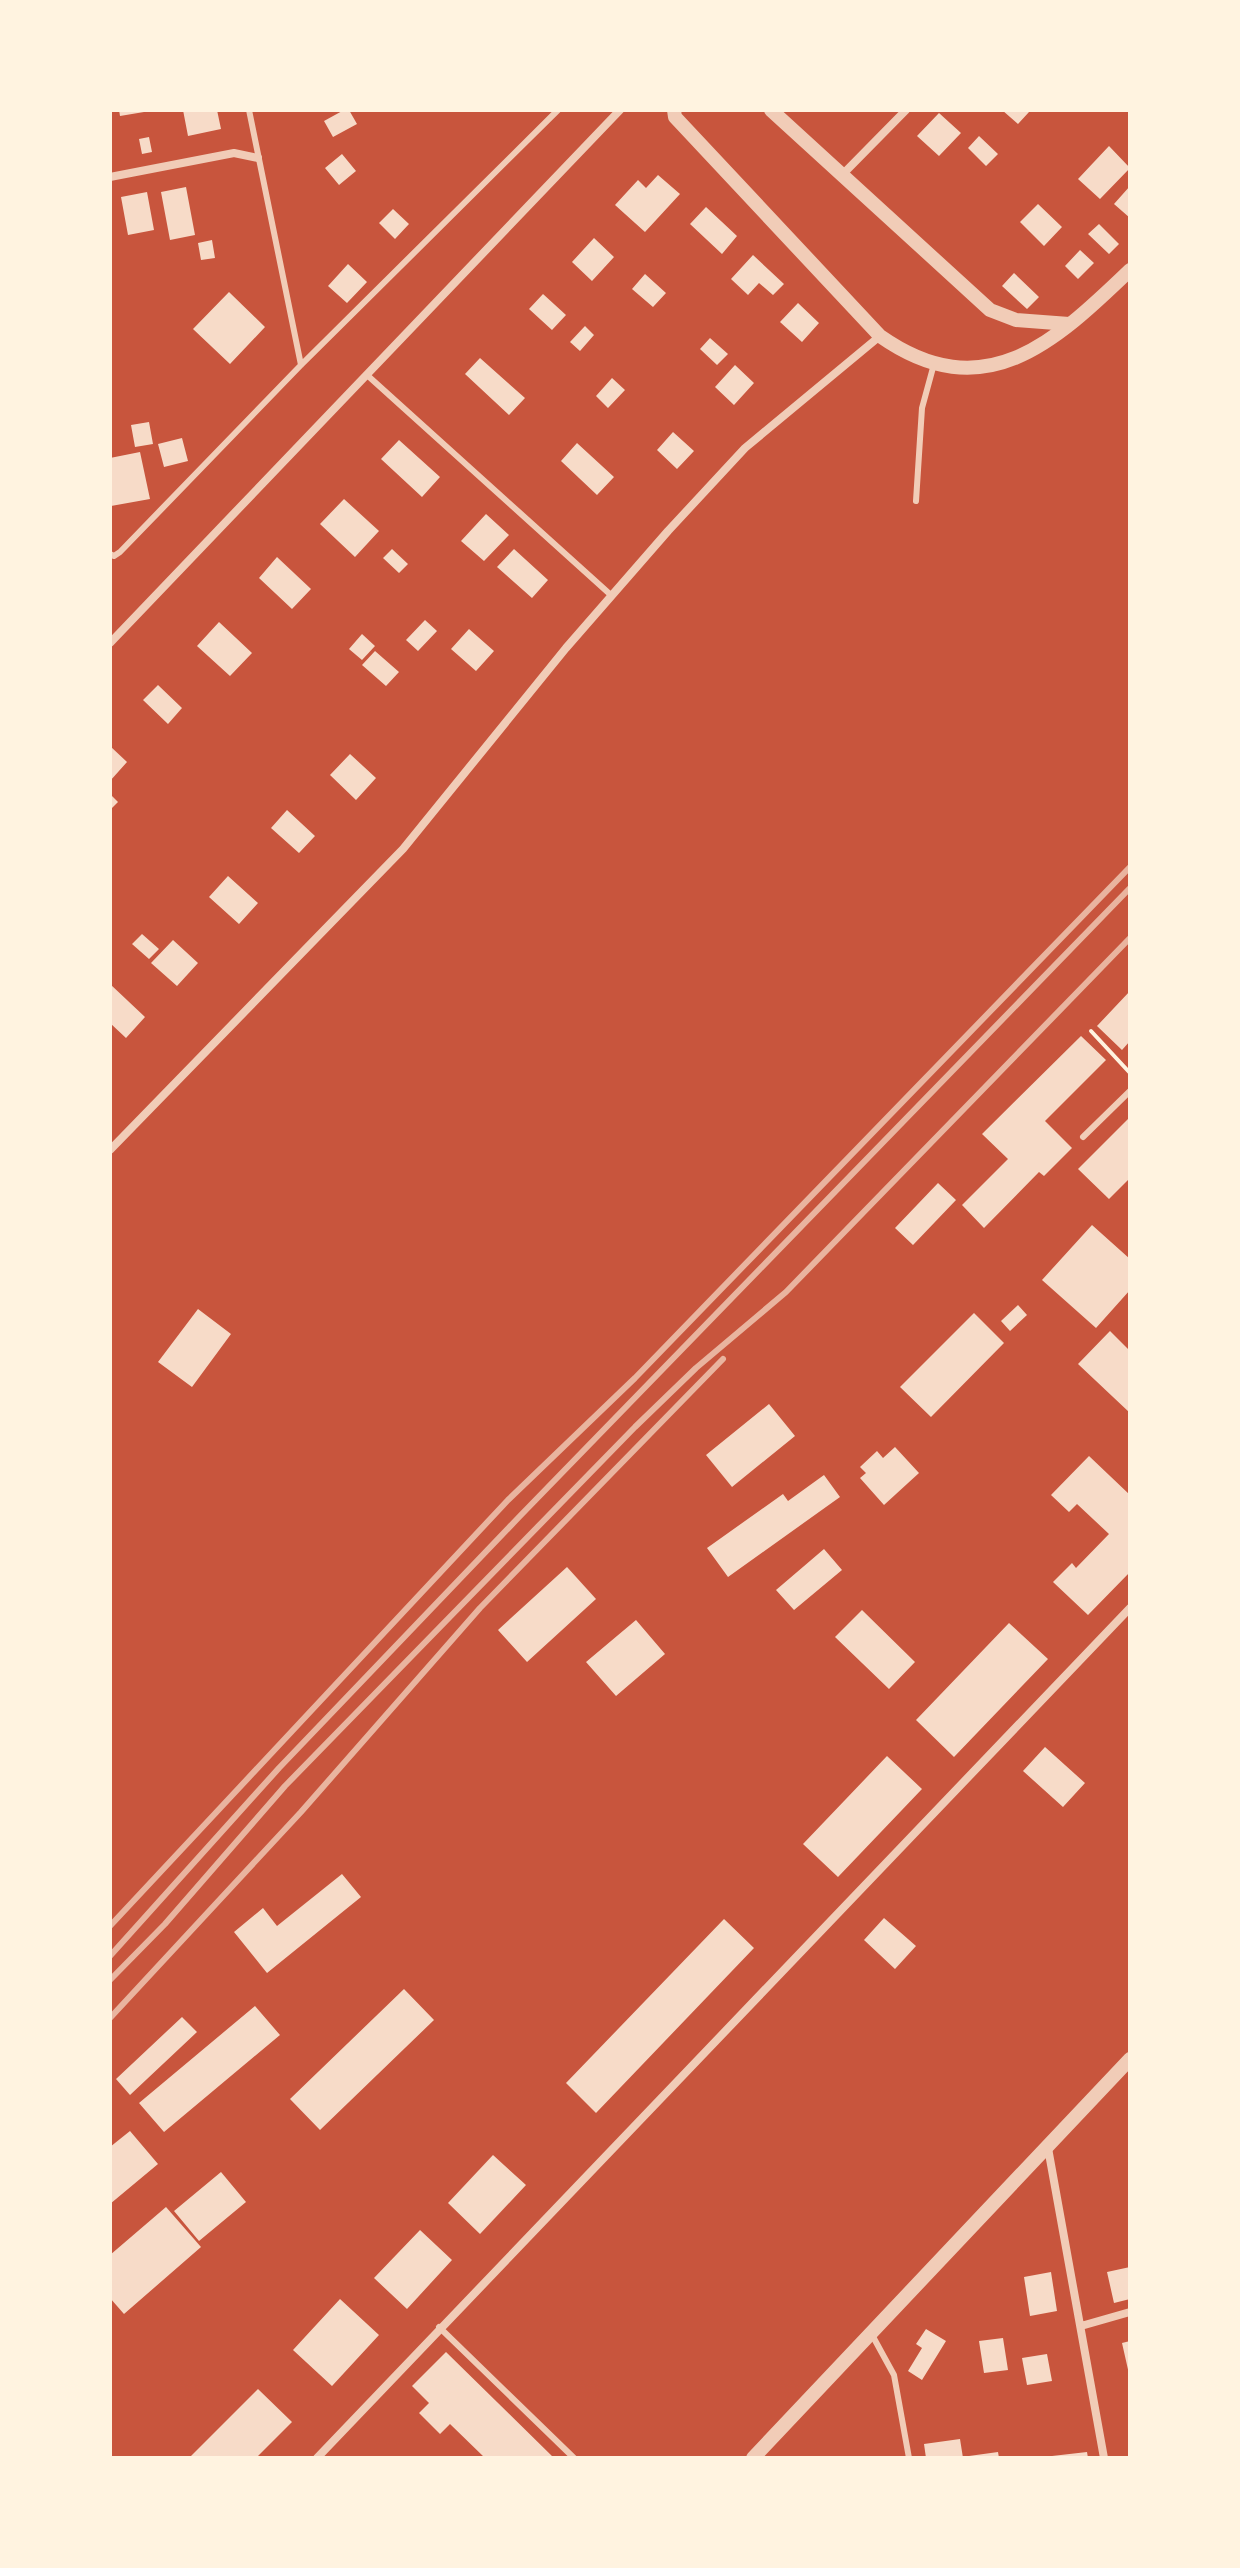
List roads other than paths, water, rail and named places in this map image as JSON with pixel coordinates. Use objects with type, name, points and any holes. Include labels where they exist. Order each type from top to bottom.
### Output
[{"type":"street","points":[[110,643],[620,110]]},
{"type":"street","points":[[674,110],[675,117],[880,336],[903,352],[934,364],[973,369],[1003,364],[1033,350],[1094,304],[1130,270]]},
{"type":"street","points":[[771,110],[990,310],[1016,320],[1069,324]]},
{"type":"street","points":[[842,175],[906,110]]},
{"type":"street","points":[[110,177],[234,153],[258,158]]},
{"type":"street","points":[[110,1150],[403,849],[612,596],[745,448],[880,336]]},
{"type":"street","points":[[317,2458],[1130,1608]]},
{"type":"street","points":[[753,2458],[1130,2059]]},
{"type":"street","points":[[1047,2146],[1104,2458]]},
{"type":"street","points":[[1081,2326],[1130,2312]]},
{"type":"lane","points":[[249,110],[301,365]]},
{"type":"lane","points":[[110,554],[114,556],[120,552],[301,365],[558,110]]},
{"type":"lane","points":[[916,501],[922,408],[934,364]]},
{"type":"lane","points":[[367,375],[612,596]]},
{"type":"lane","points":[[1083,1137],[1130,1091]]},
{"type":"lane","points":[[439,2327],[574,2458]]},
{"type":"lane","points":[[871,2333],[894,2375],[909,2458]]},
{"type":"railway","points":[[110,1926],[508,1500],[635,1378],[1130,867]]},
{"type":"railway","points":[[110,1956],[279,1768],[1130,888]]},
{"type":"railway","points":[[110,1980],[165,1924],[285,1786],[635,1427],[696,1368],[786,1292],[1130,938]]},
{"type":"railway","points":[[110,2018],[301,1812],[480,1608],[723,1359]]}]
